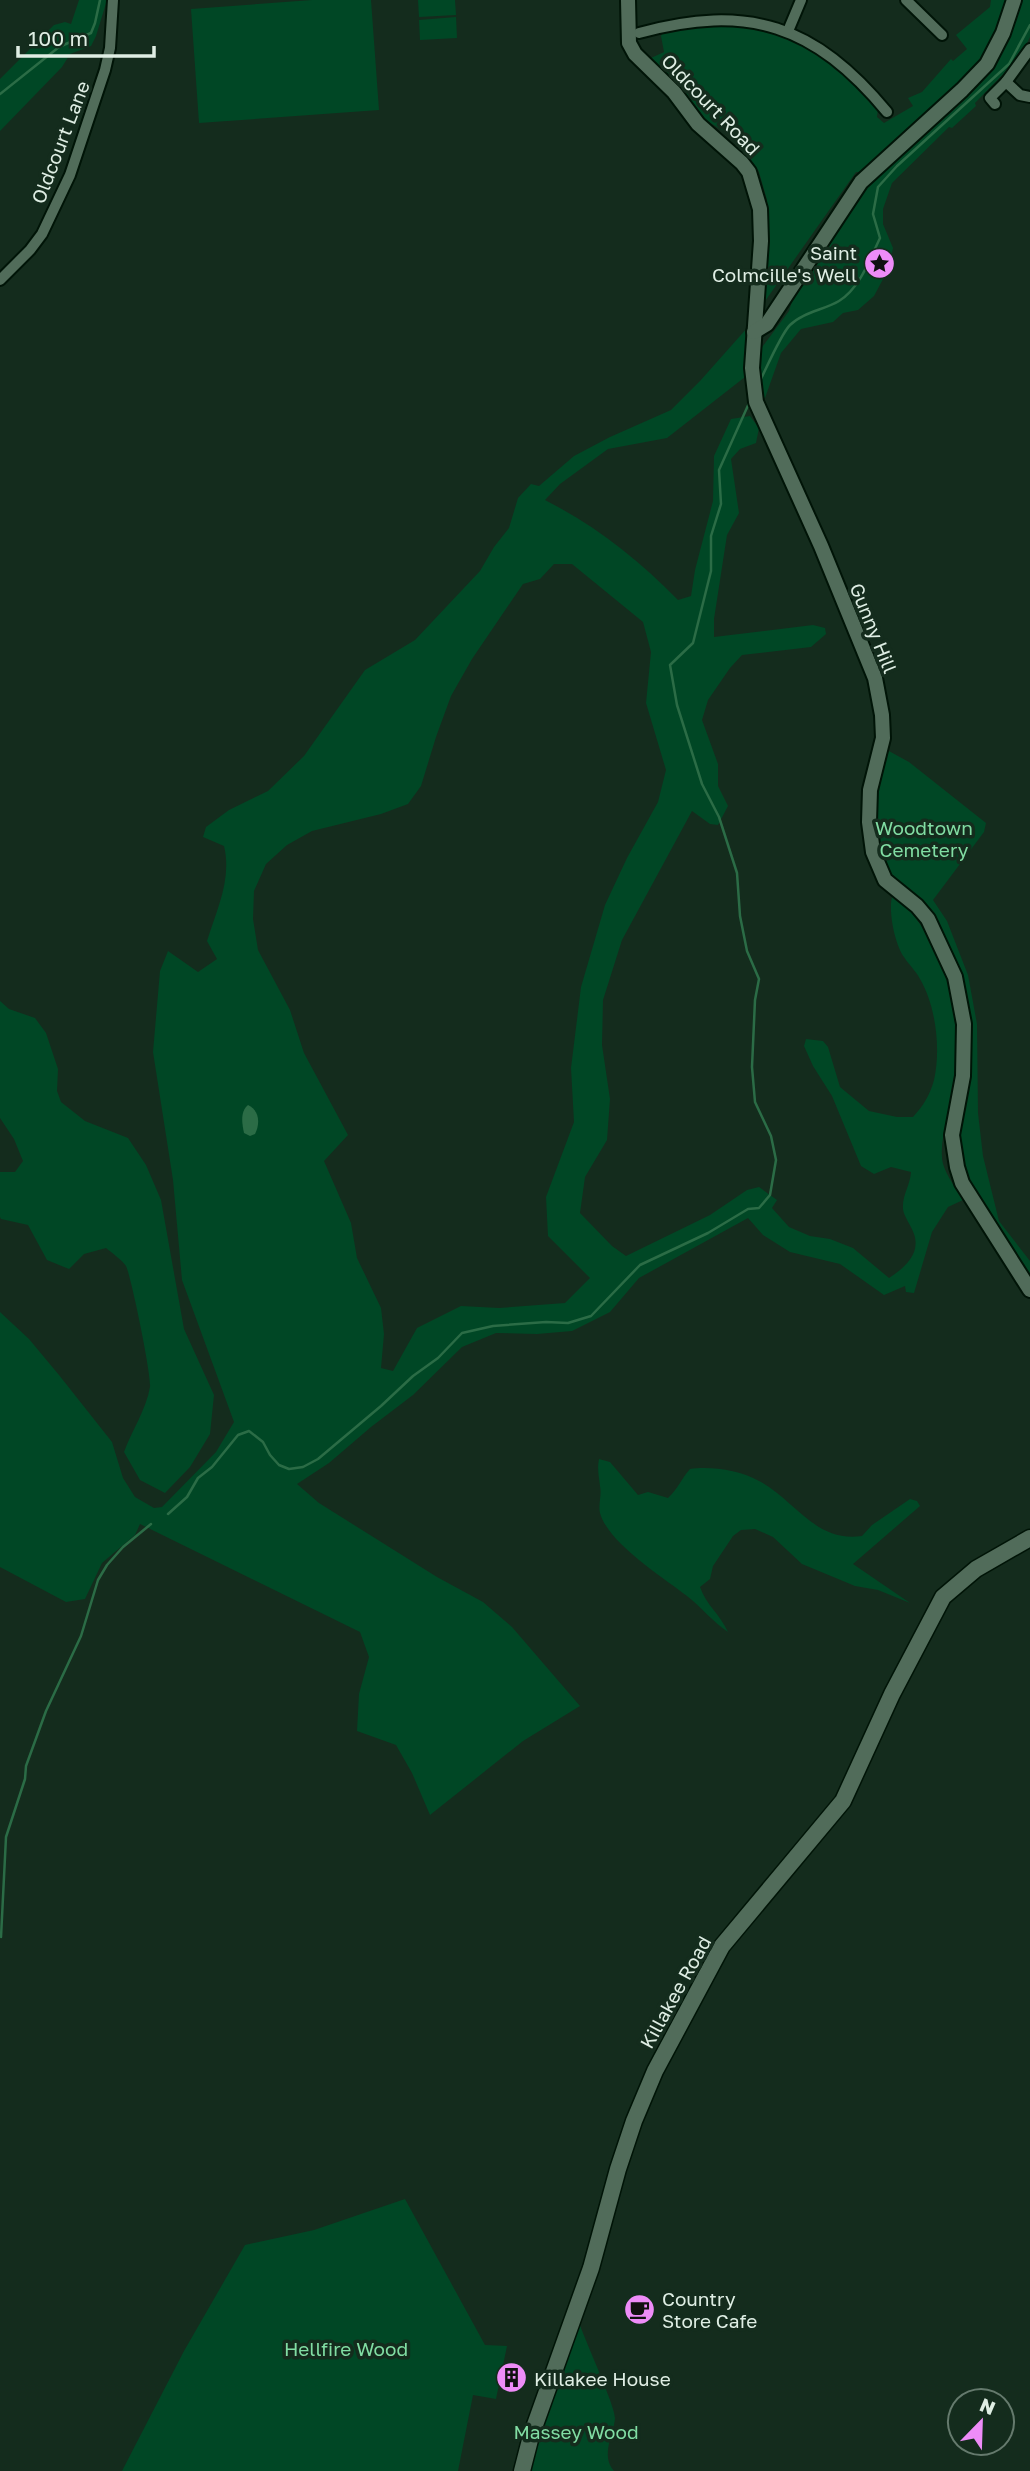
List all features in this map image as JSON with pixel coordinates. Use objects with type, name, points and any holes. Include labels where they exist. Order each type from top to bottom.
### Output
[{"type":"main road","name":"Killakee Road","points":[[522,2471],[531,2436],[591,2268],[634,2121],[655,2071],[722,1946],[843,1801],[892,1694],[943,1597],[976,1569],[1030,1538]]},
{"type":"street","name":"Oldcourt Lane","points":[[0,279],[30,250],[42,234],[70,175],[105,70],[110,48],[114,0]]},
{"type":"street","name":"Oldcourt Road","points":[[628,0],[629,43],[635,54],[674,92],[698,124],[736,156],[749,172],[760,209],[761,242],[755,328]]},
{"type":"street","points":[[788,31],[801,0]]},
{"type":"street","points":[[906,0],[942,35]]},
{"type":"street","points":[[755,328],[767,324],[861,182],[988,64],[1000,41],[1014,0]]},
{"type":"street","points":[[639,33],[670,24],[716,19],[741,20],[788,31],[839,61],[887,112]]},
{"type":"street","points":[[995,104],[990,98],[1030,50]]},
{"type":"street","points":[[1006,82],[1020,95],[1030,97]]},
{"type":"street","name":"Gunny Hill","points":[[755,328],[752,368],[756,402],[821,546],[875,678],[883,738],[870,790],[869,822],[873,852],[885,880],[928,919],[955,976],[964,1024],[963,1076],[952,1135],[957,1167],[962,1183],[1030,1290]]},
{"type":"green space","points":[[79,0],[107,0],[91,46],[70,54],[62,67],[0,131],[0,79],[54,25],[65,22],[71,24]]},
{"type":"green space","points":[[312,0],[371,0],[379,110],[199,123],[191,9]]},
{"type":"green space","points":[[418,0],[455,0],[456,15],[419,17]]},
{"type":"green space","points":[[991,0],[1008,0],[988,49],[979,63],[933,109],[856,172],[763,304],[767,200],[759,172],[742,146],[707,121],[651,58],[664,52],[661,36],[664,30],[706,24],[734,25],[759,28],[782,35],[803,45],[841,73],[878,109],[877,117],[884,123],[913,106],[908,98],[922,92],[951,59],[953,61],[967,49],[956,35],[990,7]]},
{"type":"green space","points":[[1022,0],[1030,0],[1030,37],[1013,64],[975,103],[976,106],[952,128],[949,127],[892,183],[883,209],[883,224],[893,248],[889,268],[874,296],[858,310],[843,313],[833,322],[801,329],[781,353],[765,398],[759,395],[757,367],[760,350],[789,311],[794,295],[865,186],[948,115],[985,77],[1006,44]]},
{"type":"green space","points":[[456,17],[457,38],[420,40],[419,20]]},
{"type":"green space","points":[[748,327],[745,377],[667,438],[608,449],[560,484],[545,500],[616,544],[678,600],[691,596],[713,501],[714,456],[731,419],[750,416],[759,428],[756,443],[740,449],[731,459],[739,513],[727,535],[714,619],[714,637],[813,625],[825,628],[826,634],[811,647],[742,655],[708,700],[702,720],[718,764],[718,786],[728,806],[718,825],[710,824],[692,811],[622,940],[603,1000],[602,1045],[610,1099],[607,1140],[585,1177],[580,1213],[612,1246],[626,1256],[710,1215],[747,1190],[759,1187],[777,1200],[772,1208],[789,1227],[853,1248],[889,1278],[910,1260],[916,1241],[903,1209],[911,1172],[891,1167],[874,1174],[861,1166],[832,1096],[804,1046],[806,1039],[823,1041],[828,1047],[840,1087],[869,1111],[897,1117],[913,1117],[926,1100],[936,1068],[936,1028],[925,990],[898,944],[891,917],[893,894],[907,907],[930,940],[946,978],[957,1018],[959,1056],[942,1157],[947,1173],[963,1200],[948,1207],[932,1232],[914,1293],[906,1292],[905,1286],[884,1295],[840,1264],[790,1252],[763,1235],[748,1218],[639,1278],[610,1312],[572,1331],[496,1333],[462,1347],[413,1395],[329,1463],[297,1484],[319,1503],[437,1577],[483,1602],[512,1627],[580,1706],[523,1741],[430,1815],[412,1773],[396,1745],[357,1731],[359,1694],[369,1657],[360,1632],[140,1524],[135,1535],[102,1563],[85,1599],[66,1602],[0,1567],[0,1312],[29,1339],[112,1442],[123,1478],[135,1497],[154,1508],[162,1507],[216,1452],[234,1422],[182,1280],[173,1180],[153,1052],[160,971],[168,951],[198,972],[217,959],[207,941],[225,882],[226,858],[224,846],[203,837],[206,827],[229,810],[268,791],[304,756],[365,670],[415,640],[480,571],[509,528],[518,498],[531,484],[539,486],[574,456],[671,410]],"holes":[[[554,564],[572,564],[643,622],[651,652],[646,703],[666,770],[658,802],[605,905],[581,987],[571,1068],[574,1122],[546,1197],[548,1236],[590,1278],[565,1303],[499,1308],[461,1306],[417,1328],[393,1371],[381,1368],[384,1334],[381,1308],[357,1258],[351,1223],[324,1161],[348,1135],[304,1053],[290,1010],[258,950],[253,919],[254,891],[266,864],[287,845],[312,831],[381,814],[408,804],[421,786],[451,696],[472,659],[523,584],[540,579]]]},
{"type":"green space","name":"Woodtown Cemetery","points":[[887,750],[909,762],[986,823],[984,832],[933,900],[947,921],[968,975],[977,1024],[978,1113],[983,1156],[999,1221],[1030,1261],[1030,1281],[978,1198],[958,1144],[958,974],[910,894],[887,870],[878,848],[873,823],[876,778]]},
{"type":"green space","points":[[0,1001],[9,1009],[35,1018],[46,1033],[58,1069],[57,1091],[61,1102],[85,1121],[128,1138],[146,1165],[161,1200],[184,1329],[214,1395],[210,1434],[190,1467],[165,1493],[140,1480],[124,1452],[150,1387],[141,1326],[126,1266],[106,1248],[84,1254],[69,1269],[47,1260],[28,1225],[0,1217],[0,1172],[15,1172],[23,1161],[14,1139],[0,1118]]},
{"type":"green space","points":[[599,1459],[610,1462],[638,1495],[648,1492],[668,1498],[690,1469],[716,1469],[743,1474],[772,1489],[818,1526],[831,1533],[846,1536],[862,1536],[872,1525],[910,1499],[917,1501],[920,1506],[853,1564],[910,1603],[878,1590],[855,1586],[802,1564],[773,1537],[755,1529],[741,1530],[733,1536],[713,1566],[710,1579],[700,1587],[728,1632],[625,1548],[605,1524],[599,1507]]},
{"type":"green space","name":"Hellfire Wood","points":[[405,2199],[485,2345],[507,2346],[496,2399],[473,2395],[458,2471],[122,2471],[184,2351],[245,2245],[314,2230]]},
{"type":"green space","name":"Massey Wood","points":[[580,2325],[614,2412],[608,2458],[614,2471],[529,2471],[538,2435]]},
{"type":"shaded area","points":[[248,1105],[257,1114],[258,1122],[255,1134],[250,1136],[244,1133],[242,1122]]},
{"type":"waterway","points":[[0,94],[59,47],[91,33],[100,0]]},
{"type":"waterway","points":[[759,383],[790,325],[801,317],[839,301],[859,281],[880,238],[873,214],[878,187],[897,166],[1009,64],[1030,25]]},
{"type":"waterway","points":[[168,1514],[187,1497],[198,1478],[212,1467],[238,1435],[249,1431],[263,1442],[279,1465],[289,1469],[303,1467],[318,1459],[413,1376],[438,1358],[462,1333],[493,1326],[568,1323],[591,1316],[640,1265],[708,1233],[748,1209],[759,1208],[770,1195],[776,1160],[771,1136],[755,1102],[752,1067],[755,1000],[759,979],[747,951],[740,916],[737,873],[719,817],[702,784],[677,705],[670,665],[693,643],[711,571],[711,536],[721,504],[719,470],[750,401]]},
{"type":"waterway","points":[[1,1937],[6,1837],[25,1779],[26,1766],[46,1711],[81,1636],[98,1580],[123,1547],[151,1524]]},
{"type":"place","name":"Saint Colmcille's Well","points":[[880,263]]},
{"type":"place","name":"Country Store Cafe","points":[[639,2309]]},
{"type":"place","name":"Killakee House","points":[[511,2378]]}]
